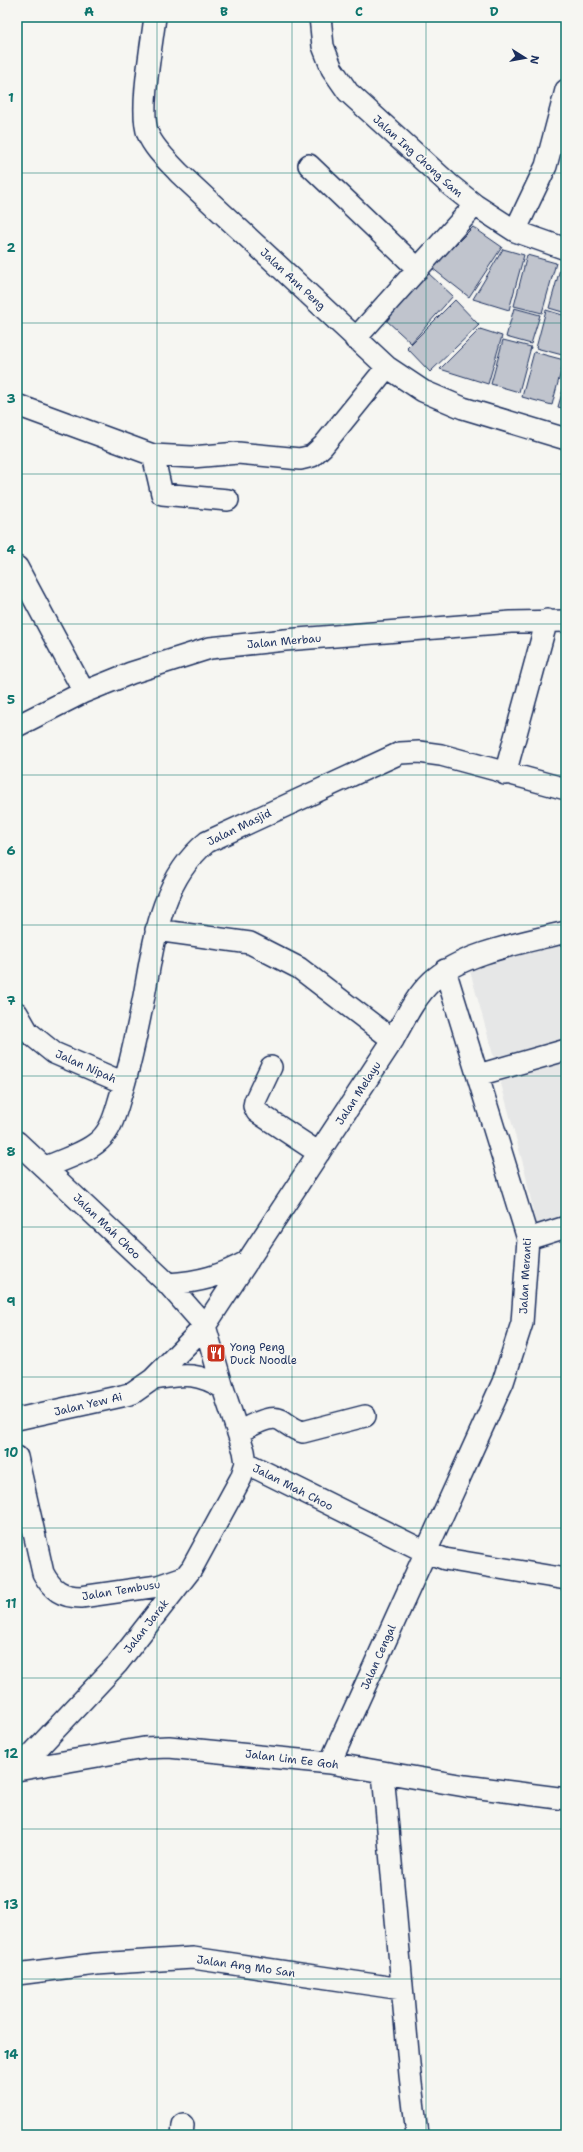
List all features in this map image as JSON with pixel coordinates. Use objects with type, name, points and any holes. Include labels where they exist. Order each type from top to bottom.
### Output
[{"type":"street","name":"Jalan Ann Peng","points":[[155,17],[145,106],[148,134],[156,147],[179,173],[355,339],[387,367],[423,391],[463,408],[566,439]]},
{"type":"street","name":"Jalan Ing Chong Sam","points":[[320,17],[323,46],[332,69],[348,92],[450,185],[475,205],[515,231],[566,250]]},
{"type":"street","points":[[515,231],[546,166],[566,90]]},
{"type":"street","points":[[309,165],[418,269]]},
{"type":"street","points":[[355,339],[475,205]]},
{"type":"street","points":[[17,405],[153,455],[192,457],[238,453],[300,459],[312,456],[323,446],[387,367]]},
{"type":"street","points":[[153,455],[162,494],[228,500]]},
{"type":"street","points":[[17,567],[84,692]]},
{"type":"street","points":[[505,774],[556,620]]},
{"type":"street","name":"Jalan Merbau","points":[[17,726],[84,692],[131,673],[210,648],[285,640],[556,620]]},
{"type":"street","name":"Jalan Masjid","points":[[46,1167],[99,1141],[108,1131],[135,1045],[156,930],[170,888],[192,854],[207,842],[400,753],[419,752],[441,755],[505,774],[566,788]]},
{"type":"street","points":[[156,930],[250,943],[263,949],[299,968],[393,1040]]},
{"type":"street","name":"Jalan Melayu","points":[[205,1326],[320,1153],[393,1040],[415,1001],[430,982],[444,970],[500,949],[566,932]]},
{"type":"street","name":"Jalan Meranti","points":[[426,1552],[503,1382],[514,1353],[522,1323],[528,1239],[444,970]]},
{"type":"street","name":"Jalan Nipah","points":[[17,1013],[28,1032],[54,1053],[124,1083]]},
{"type":"street","points":[[478,1075],[566,1050]]},
{"type":"street","points":[[271,1066],[254,1106],[257,1112],[320,1153]]},
{"type":"street","name":"Jalan Mah Choo","points":[[17,1142],[46,1167],[168,1284],[205,1326],[223,1388],[244,1451],[246,1463],[426,1552],[445,1559],[566,1579]]},
{"type":"street","points":[[528,1239],[566,1227]]},
{"type":"street","points":[[168,1284],[203,1280],[224,1274],[249,1261]]},
{"type":"street","name":"Jalan Yew Ai","points":[[17,1419],[133,1393],[153,1379],[205,1326]]},
{"type":"street","points":[[153,1379],[195,1375],[207,1378],[223,1388]]},
{"type":"street","points":[[238,1432],[272,1418],[279,1419],[296,1431],[303,1432],[365,1416]]},
{"type":"street","name":"Jalan Tembusu","points":[[17,1458],[43,1573],[49,1585],[57,1592],[68,1597],[81,1597],[158,1586],[184,1577]]},
{"type":"street","name":"Jalan Jarak","points":[[17,1770],[117,1664],[192,1568],[241,1478],[246,1463]]},
{"type":"street","name":"Jalan Cengal","points":[[330,1763],[426,1552]]},
{"type":"street","name":"Jalan Lim Ee Goh","points":[[17,1770],[144,1748],[169,1746],[330,1763],[566,1799]]},
{"type":"street","points":[[382,1772],[417,2135]]},
{"type":"street","name":"Jalan Ang Mo San","points":[[17,1974],[96,1964],[193,1958],[402,1989]]},
{"type":"shaded area","points":[[566,935],[566,1217],[536,1226],[525,1171],[470,971],[499,954]]},
{"type":"building","points":[[473,227],[502,247],[469,297],[432,268]]},
{"type":"building","points":[[503,249],[524,255],[509,310],[473,299]]},
{"type":"building","points":[[527,255],[556,263],[542,313],[514,306]]},
{"type":"building","points":[[560,269],[566,270],[566,313],[549,308]]},
{"type":"building","points":[[428,273],[453,296],[411,343],[386,320]]},
{"type":"building","points":[[455,300],[479,325],[430,372],[407,348]]},
{"type":"building","points":[[514,308],[540,315],[531,344],[506,337]]},
{"type":"building","points":[[546,310],[566,316],[566,356],[536,348]]},
{"type":"building","points":[[480,329],[502,336],[488,384],[440,369]]},
{"type":"building","points":[[503,340],[531,347],[519,392],[491,384]]},
{"type":"building","points":[[534,352],[564,360],[552,405],[522,397]]},
{"type":"building","points":[[566,379],[566,409],[558,407]]},
{"type":"place","name":"Yong Peng Duck Noodle","points":[[216,1353]]}]
